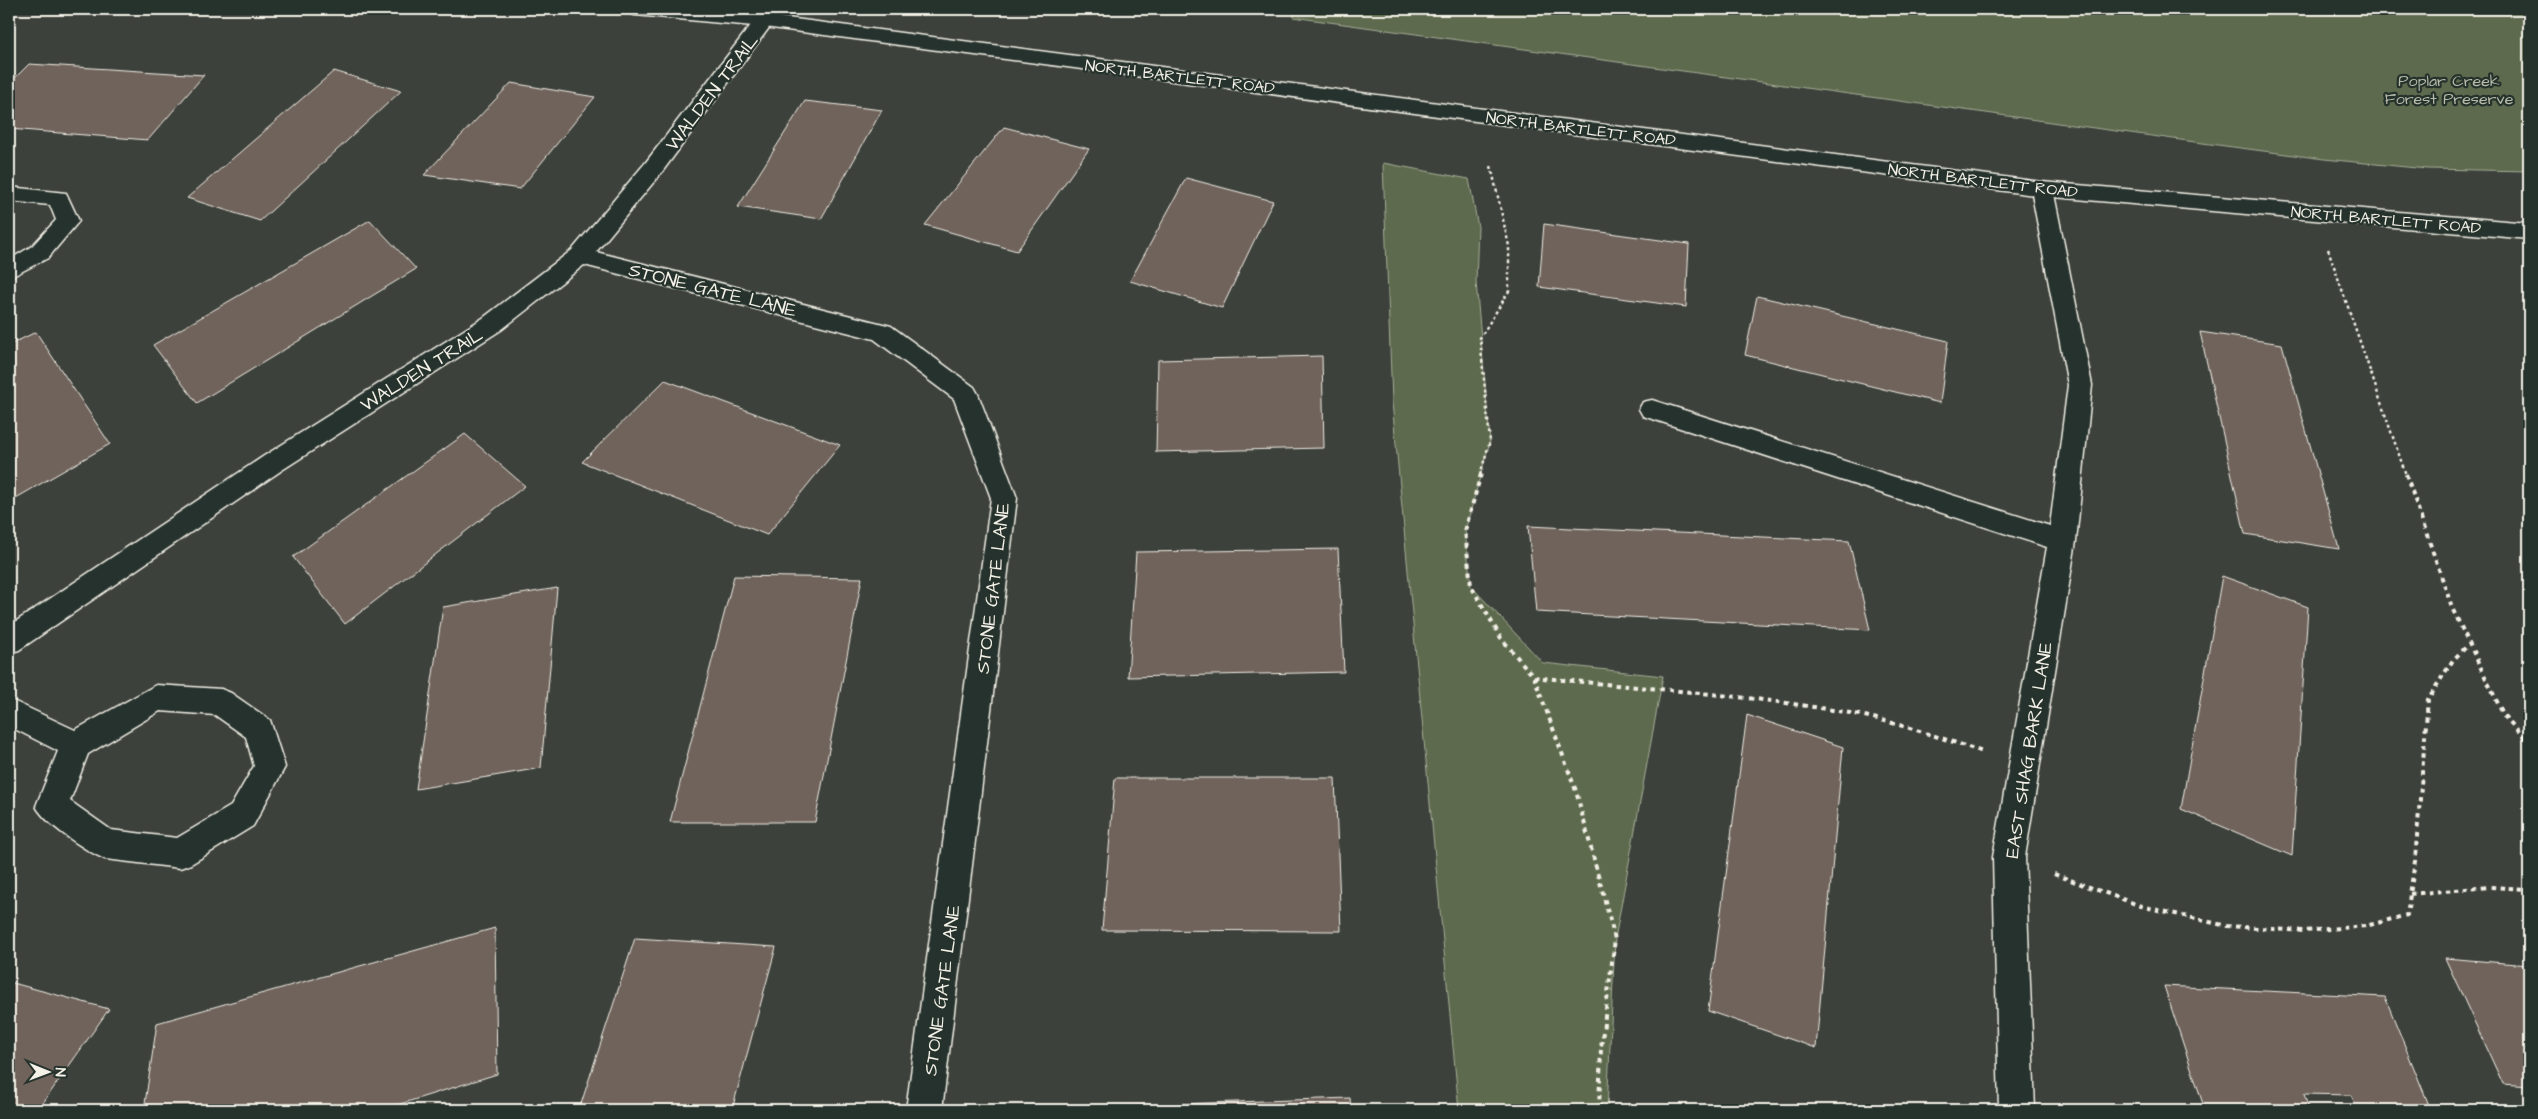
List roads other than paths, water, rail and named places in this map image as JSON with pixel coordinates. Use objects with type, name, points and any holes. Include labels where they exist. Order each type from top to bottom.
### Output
[{"type":"street","name":"NORTH BARTLETT ROAD","points":[[636,9],[764,21],[2042,189],[2529,231]]},
{"type":"street","name":"WALDEN TRAIL","points":[[9,641],[273,463],[492,324],[580,256],[654,167],[764,21]]},
{"type":"street","name":"EAST SHAG BARK LANE","points":[[2017,1110],[2009,857],[2062,541],[2080,385],[2042,189]]},
{"type":"street","points":[[9,194],[58,198],[68,221],[40,252],[9,270]]},
{"type":"street","name":"STONE GATE LANE","points":[[580,256],[882,332],[965,394],[1004,498],[924,1110]]},
{"type":"street","points":[[1652,409],[2062,541]]},
{"type":"street","points":[[156,698],[221,702],[259,729],[270,767],[242,816],[180,853],[105,844],[52,806],[76,745],[156,698]]},
{"type":"street","points":[[9,712],[76,745]]},
{"type":"park label","name":"Poplar Creek Forest Preserve","points":[[2449,89]]}]
